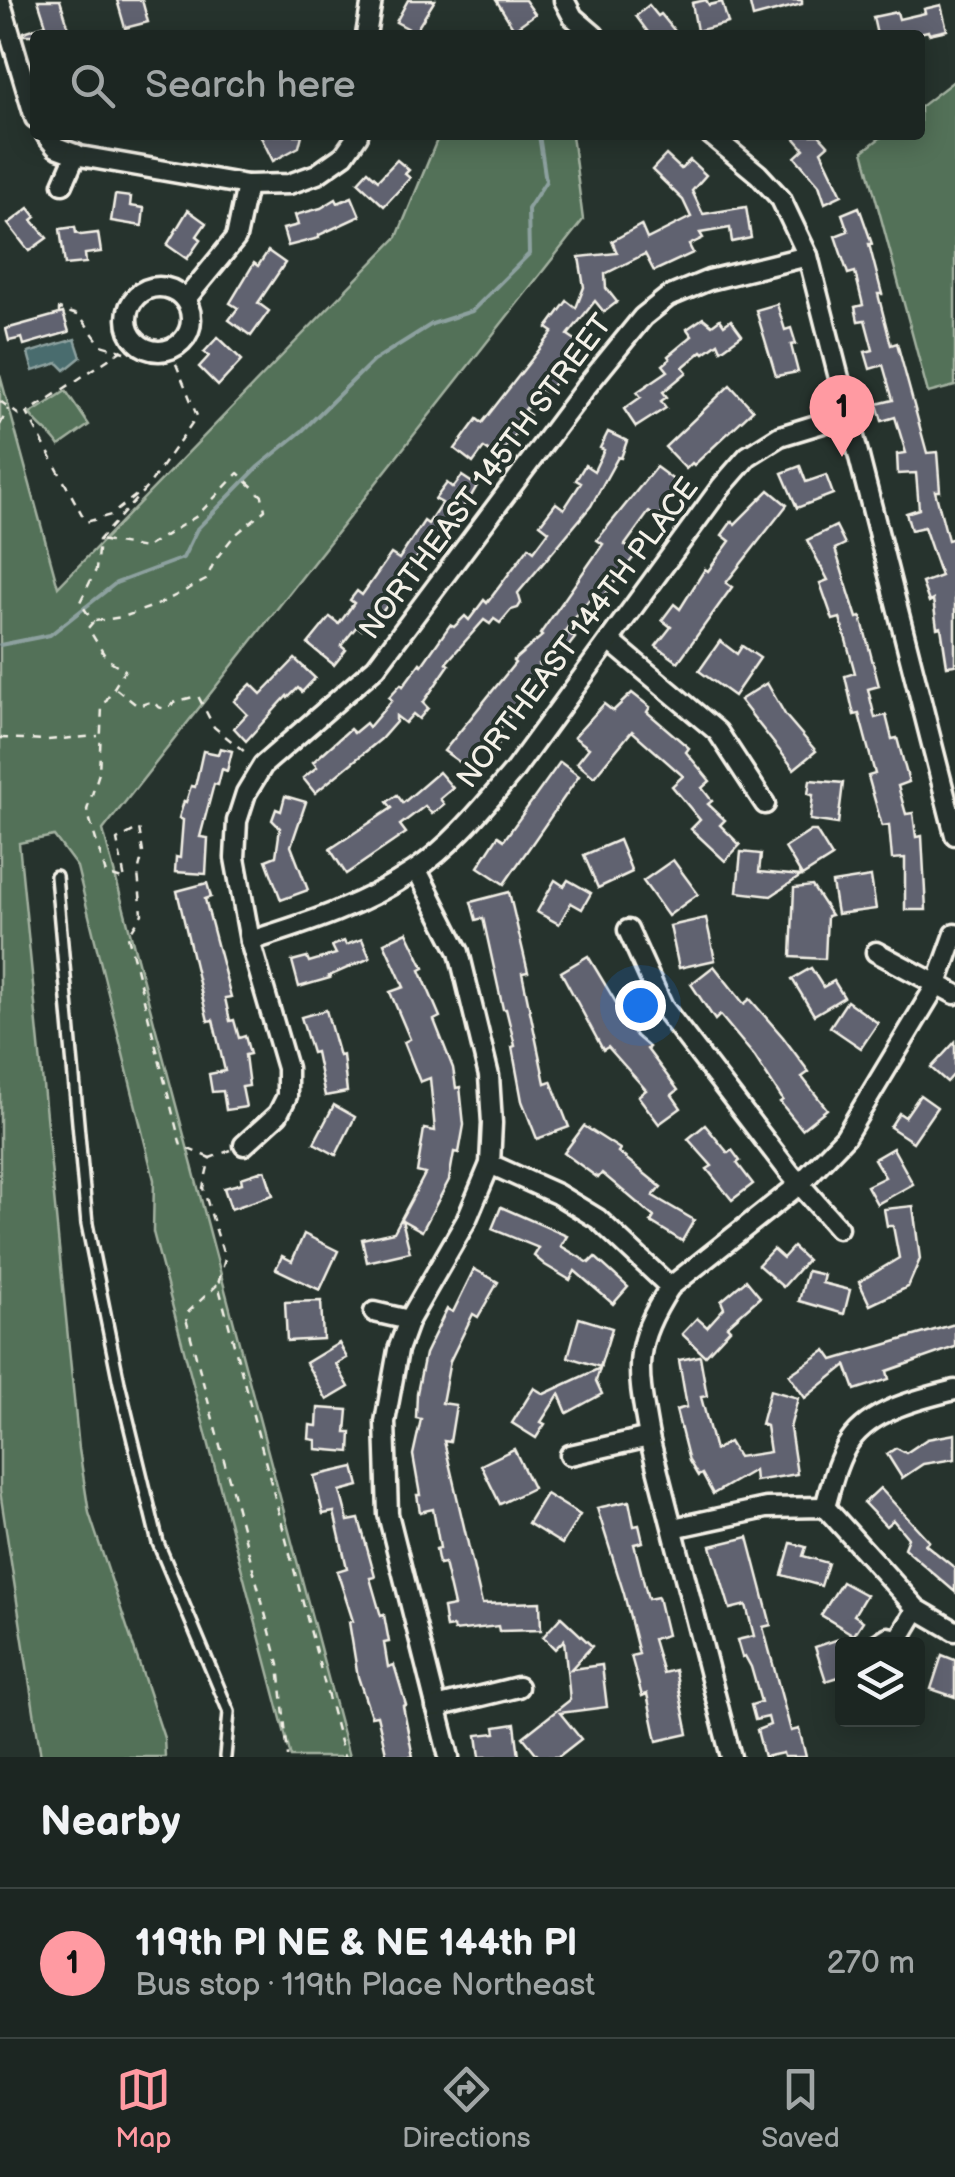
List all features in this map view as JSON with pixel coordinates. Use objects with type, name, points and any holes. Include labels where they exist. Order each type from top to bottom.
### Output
[{"type":"street","points":[[0,0],[30,101]]},
{"type":"street","points":[[367,30],[372,0]]},
{"type":"street","points":[[564,0],[573,18],[588,30]]},
{"type":"street","points":[[51,140],[76,154],[247,185],[289,184],[317,174],[344,156],[355,140]]},
{"type":"street","points":[[717,140],[781,198],[808,256],[955,836]]},
{"type":"street","points":[[64,184],[76,154]]},
{"type":"street","points":[[186,300],[236,238],[247,185]]},
{"type":"street","name":"NORTHEAST 145TH STREET","points":[[250,940],[235,858],[237,821],[246,794],[266,761],[376,668],[642,317],[668,297],[709,280],[808,256]]},
{"type":"street","points":[[160,282],[186,300],[190,328],[177,352],[130,345],[127,316],[132,301],[142,292],[160,282]]},
{"type":"street","name":"NORTHEAST 144TH PLACE","points":[[250,940],[342,912],[417,870],[479,812],[513,772],[748,456],[780,436],[846,416]]},
{"type":"street","points":[[611,642],[718,732],[765,804]]},
{"type":"street","points":[[417,870],[459,952],[489,1076],[492,1122],[490,1164],[466,1221],[409,1320],[398,1350],[384,1422],[388,1514],[449,1757]]},
{"type":"street","points":[[628,930],[663,1007],[838,1228]]},
{"type":"street","points":[[731,1757],[649,1437],[640,1384],[640,1351],[648,1322],[670,1287],[800,1184],[845,1137],[937,984],[955,934]]},
{"type":"street","points":[[244,1145],[264,1130],[287,1096],[287,1068],[250,940]]},
{"type":"street","points":[[876,952],[955,994]]},
{"type":"street","points":[[490,1164],[557,1194],[598,1219],[670,1287]]},
{"type":"street","points":[[374,1312],[409,1320]]},
{"type":"street","points":[[825,1507],[850,1440],[881,1415],[915,1400],[955,1390]]},
{"type":"street","points":[[570,1455],[649,1437]]},
{"type":"street","points":[[672,1528],[766,1508],[825,1507],[917,1610],[955,1631]]},
{"type":"street","points":[[904,1637],[917,1610]]},
{"type":"street","points":[[436,1706],[518,1688]]},
{"type":"lane","points":[[56,876],[87,1224],[119,1383],[158,1543],[229,1712],[224,1757]]},
{"type":"path","points":[[59,314],[58,309],[80,316],[101,344],[130,345],[163,363],[177,352],[196,416],[148,486],[99,540],[96,570],[80,602],[93,622]]},
{"type":"path","points":[[0,401],[19,415],[28,413],[130,345]]},
{"type":"path","points":[[0,426],[8,407]]},
{"type":"path","points":[[28,413],[86,522],[111,515],[148,486]]},
{"type":"path","points":[[99,540],[145,548],[196,516],[238,473],[262,496],[264,510],[234,536],[215,560],[206,580],[157,604],[123,617],[93,622],[88,628],[107,659],[125,670],[102,706],[99,772],[87,810],[106,874],[125,880],[117,840],[138,828],[143,853],[138,873],[142,914],[128,936],[181,1146],[210,1158],[244,1145]]},
{"type":"path","points":[[114,688],[138,706],[154,701],[166,709],[177,701],[198,696],[214,727],[256,759]]},
{"type":"path","points":[[0,738],[98,736]]},
{"type":"path","points":[[210,1158],[203,1188],[225,1259],[218,1284],[186,1315],[279,1664],[288,1757]]},
{"type":"path","points":[[218,1284],[344,1757]]},
{"type":"green space","points":[[955,80],[955,386],[928,393],[863,151],[877,140],[925,140],[925,103]]},
{"type":"green space","points":[[437,140],[573,140],[583,220],[103,830],[349,1757],[291,1757],[153,1232],[154,1180],[77,867],[54,836],[19,843],[79,1449],[89,1513],[164,1738],[165,1757],[41,1757],[0,1491],[0,375],[58,587],[397,237]]},
{"type":"green space","points":[[66,391],[89,425],[59,446],[30,414]]},
{"type":"water","points":[[75,339],[81,357],[65,370],[58,363],[33,371],[28,353]]},
{"type":"building","points":[[38,0],[60,0],[69,30],[30,30],[46,25]]},
{"type":"building","points":[[117,0],[142,0],[148,22],[125,28]]},
{"type":"building","points":[[408,0],[435,0],[416,30],[396,22]]},
{"type":"building","points":[[496,0],[525,0],[535,14],[514,29]]},
{"type":"building","points":[[749,0],[802,0],[802,4],[753,17]]},
{"type":"building","points":[[722,2],[728,23],[697,30],[692,3]]},
{"type":"building","points":[[649,5],[674,30],[646,30],[636,16]]},
{"type":"building","points":[[941,5],[947,30],[929,34],[925,30],[876,30],[873,17],[897,12],[899,19],[925,13],[924,9]]},
{"type":"building","points":[[262,140],[301,140],[299,147],[273,161]]},
{"type":"building","points":[[796,140],[824,140],[828,145],[821,151],[842,195],[825,203],[819,185],[795,157],[804,149]]},
{"type":"building","points":[[666,155],[681,169],[690,160],[706,175],[692,191],[703,214],[746,207],[751,238],[732,242],[730,228],[700,233],[703,238],[689,245],[693,253],[654,271],[645,254],[605,274],[606,288],[617,302],[604,312],[595,301],[568,335],[583,345],[573,359],[566,355],[552,372],[559,377],[547,393],[541,389],[524,411],[530,415],[498,458],[484,448],[473,463],[455,449],[477,419],[482,423],[553,332],[547,328],[567,301],[576,308],[584,287],[579,257],[617,253],[612,241],[641,225],[647,239],[691,217],[683,200],[652,170]]},
{"type":"building","points":[[397,160],[409,170],[405,174],[410,178],[384,206],[358,182],[368,171],[378,180]]},
{"type":"building","points":[[115,195],[131,197],[130,206],[144,208],[142,226],[111,221]]},
{"type":"building","points":[[352,197],[360,216],[319,238],[288,246],[283,229],[298,225],[295,215]]},
{"type":"building","points":[[859,207],[872,244],[882,294],[878,294],[891,345],[897,343],[927,453],[937,452],[940,491],[935,491],[948,540],[955,538],[955,665],[947,666],[933,600],[929,602],[922,583],[941,576],[924,527],[911,530],[906,513],[919,509],[916,473],[898,474],[897,454],[906,453],[895,417],[882,421],[877,404],[893,400],[883,365],[870,369],[865,352],[873,350],[865,320],[858,321],[855,307],[863,305],[855,272],[848,274],[835,236],[848,231],[842,214]]},
{"type":"building","points":[[29,208],[36,217],[32,220],[47,238],[29,251],[8,224]]},
{"type":"building","points":[[188,210],[206,223],[197,236],[201,239],[187,259],[167,245]]},
{"type":"building","points":[[75,227],[81,235],[98,233],[101,252],[85,254],[86,263],[65,265],[60,229]]},
{"type":"building","points":[[268,251],[285,263],[258,303],[269,311],[251,336],[229,320],[238,308],[230,303],[254,263],[258,266]]},
{"type":"building","points":[[777,304],[785,330],[791,328],[796,344],[791,345],[798,372],[776,376],[756,310]]},
{"type":"building","points":[[63,313],[69,332],[24,345],[22,338],[9,341],[6,329]]},
{"type":"building","points":[[703,318],[712,325],[720,319],[724,325],[731,320],[742,335],[721,350],[718,343],[702,351],[683,367],[687,372],[663,392],[667,397],[661,401],[666,408],[636,427],[624,409],[641,397],[637,392],[668,371],[663,365],[670,359],[668,356],[692,336],[687,329]]},
{"type":"building","points":[[218,337],[242,360],[218,386],[199,367],[209,356],[204,352]]},
{"type":"building","points":[[730,385],[753,410],[686,469],[665,447]]},
{"type":"building","points":[[608,432],[627,441],[621,458],[618,457],[591,506],[518,593],[518,608],[500,623],[484,620],[446,663],[449,665],[423,703],[428,708],[419,719],[413,714],[405,723],[396,716],[396,722],[381,739],[315,793],[303,778],[317,767],[313,762],[350,729],[354,733],[366,723],[369,727],[450,625],[454,627],[465,616],[469,620],[484,600],[487,603],[529,547],[534,551],[549,531],[540,524],[556,503],[564,509],[581,483],[576,480],[585,465],[594,471]]},
{"type":"building","points":[[800,466],[806,482],[826,475],[833,494],[797,508],[782,473]]},
{"type":"building","points":[[656,467],[679,484],[663,505],[667,507],[658,519],[649,512],[625,545],[636,554],[599,603],[591,597],[565,631],[575,638],[564,652],[558,648],[539,664],[548,675],[524,695],[529,698],[496,734],[502,739],[491,754],[479,746],[465,766],[444,751],[513,661],[542,636],[603,544],[597,540]]},
{"type":"building","points":[[462,476],[477,486],[470,498],[426,553],[422,550],[401,580],[404,583],[376,620],[371,616],[362,630],[357,626],[341,646],[346,650],[334,665],[308,644],[330,617],[339,624],[354,603],[350,600],[357,591],[362,595],[391,554],[399,559],[424,521],[428,524],[442,503],[435,499],[447,483],[453,488]]},
{"type":"building","points":[[769,490],[787,505],[726,583],[732,587],[678,662],[656,646],[671,627],[662,620],[674,604],[680,609],[705,569],[708,571],[730,541],[722,535],[732,521],[735,524]]},
{"type":"building","points":[[836,526],[845,544],[835,549],[857,618],[861,617],[879,686],[868,689],[875,718],[886,715],[892,739],[897,738],[909,782],[898,786],[906,814],[913,813],[916,837],[922,836],[926,910],[905,910],[905,858],[892,859],[889,825],[882,826],[868,776],[875,774],[845,676],[855,673],[840,618],[833,620],[820,583],[828,580],[807,540]]},
{"type":"building","points":[[720,641],[737,654],[742,646],[760,658],[734,696],[699,671]]},
{"type":"building","points":[[295,659],[315,678],[302,692],[298,688],[287,696],[246,741],[234,728],[247,714],[234,701],[251,684],[261,694]]},
{"type":"building","points":[[767,683],[786,716],[816,751],[794,769],[740,700]]},
{"type":"building","points":[[632,693],[650,707],[647,712],[689,748],[686,752],[710,781],[702,788],[712,801],[708,804],[725,820],[720,825],[740,845],[725,861],[691,829],[700,820],[672,786],[683,776],[632,731],[594,777],[577,763],[589,748],[574,737],[604,704],[613,711]]},
{"type":"building","points":[[220,748],[232,751],[227,771],[222,769],[218,785],[214,784],[200,837],[208,838],[206,874],[175,872],[176,857],[180,858],[183,820],[179,818],[184,801],[191,786],[195,787],[203,751],[218,754]]},
{"type":"building","points":[[560,762],[579,776],[504,884],[478,867],[498,836],[504,840]]},
{"type":"building","points":[[439,772],[453,788],[440,799],[444,804],[432,814],[425,806],[400,825],[406,833],[346,874],[330,849],[392,808],[387,802],[397,795],[403,803]]},
{"type":"building","points":[[810,780],[843,783],[838,824],[810,820]]},
{"type":"building","points":[[285,796],[306,802],[291,846],[308,890],[281,900],[266,860],[276,856],[280,828],[272,820],[276,809],[281,811]]},
{"type":"building","points":[[816,831],[832,857],[802,876],[785,848]]},
{"type":"building","points":[[619,840],[632,872],[598,888],[584,855]]},
{"type":"building","points":[[741,852],[761,854],[759,872],[801,876],[771,896],[737,892]]},
{"type":"building","points":[[673,860],[698,894],[668,916],[643,881]]},
{"type":"building","points":[[871,877],[876,909],[837,914],[832,883]]},
{"type":"building","points":[[555,880],[564,886],[568,880],[591,893],[582,909],[571,903],[559,924],[537,912]]},
{"type":"building","points":[[207,883],[211,897],[205,899],[231,997],[225,998],[230,1021],[234,1020],[239,1038],[245,1036],[250,1054],[245,1055],[249,1086],[242,1087],[246,1107],[226,1110],[223,1091],[212,1092],[209,1074],[225,1071],[213,1020],[208,1021],[177,891]]},
{"type":"building","points":[[812,886],[831,915],[827,916],[825,959],[791,957],[794,888]]},
{"type":"building","points":[[509,892],[528,972],[522,973],[545,1083],[551,1081],[569,1127],[537,1139],[522,1101],[512,1047],[515,1046],[483,918],[476,920],[471,902]]},
{"type":"building","points":[[706,918],[715,960],[679,968],[670,926]]},
{"type":"building","points":[[407,932],[440,1017],[434,1020],[453,1068],[456,1088],[460,1087],[464,1125],[449,1180],[422,1231],[402,1220],[410,1252],[367,1262],[362,1239],[394,1232],[425,1174],[417,1172],[424,1129],[435,1131],[430,1078],[420,1082],[404,1042],[410,1039],[390,992],[404,987],[384,943]]},
{"type":"building","points":[[362,939],[370,958],[330,978],[299,987],[292,961],[307,957],[309,962],[336,954],[332,946]]},
{"type":"building","points":[[588,956],[636,1036],[649,1047],[678,1090],[672,1095],[681,1108],[659,1124],[638,1096],[646,1090],[608,1047],[603,1050],[561,972]]},
{"type":"building","points":[[714,966],[744,1004],[750,999],[809,1072],[802,1077],[827,1109],[802,1129],[780,1102],[783,1100],[755,1057],[720,1015],[715,1020],[691,984]]},
{"type":"building","points":[[811,968],[823,987],[834,981],[844,997],[814,1015],[792,979]]},
{"type":"building","points":[[847,1001],[878,1023],[861,1048],[830,1027]]},
{"type":"building","points":[[326,1010],[339,1056],[343,1055],[347,1092],[325,1096],[316,1052],[312,1053],[301,1017]]},
{"type":"building","points":[[955,1042],[955,1073],[947,1082],[931,1068]]},
{"type":"building","points":[[920,1095],[937,1107],[913,1142],[890,1127],[899,1113],[905,1117]]},
{"type":"building","points":[[334,1105],[355,1117],[336,1155],[314,1143]]},
{"type":"building","points":[[705,1125],[728,1153],[732,1150],[753,1184],[732,1200],[707,1169],[712,1166],[688,1139]]},
{"type":"building","points":[[584,1126],[620,1149],[618,1152],[661,1187],[653,1196],[694,1220],[682,1241],[651,1222],[654,1217],[602,1173],[598,1178],[564,1153]]},
{"type":"building","points":[[893,1148],[913,1184],[877,1204],[867,1186],[885,1177],[874,1159]]},
{"type":"building","points":[[265,1170],[273,1195],[231,1209],[224,1188]]},
{"type":"building","points":[[913,1206],[920,1259],[908,1287],[870,1305],[859,1282],[899,1258],[893,1226],[887,1226],[884,1209]]},
{"type":"building","points":[[501,1207],[567,1236],[561,1246],[589,1263],[595,1257],[628,1287],[613,1304],[575,1271],[570,1280],[545,1265],[534,1256],[539,1248],[492,1229]]},
{"type":"building","points":[[304,1234],[338,1251],[320,1290],[276,1269],[282,1256],[292,1261]]},
{"type":"building","points":[[793,1247],[807,1260],[783,1287],[758,1265],[773,1249],[783,1258]]},
{"type":"building","points":[[474,1269],[498,1282],[478,1317],[473,1314],[450,1361],[442,1403],[456,1405],[450,1442],[444,1441],[482,1604],[540,1602],[541,1630],[499,1631],[498,1626],[454,1631],[453,1627],[446,1628],[443,1608],[454,1606],[444,1563],[439,1564],[433,1509],[420,1512],[413,1455],[421,1419],[416,1418],[417,1393],[425,1354],[447,1309],[453,1312]]},
{"type":"building","points":[[807,1271],[824,1275],[822,1283],[850,1290],[844,1314],[799,1301]]},
{"type":"building","points":[[746,1280],[760,1297],[727,1326],[730,1329],[705,1356],[682,1334],[697,1318],[707,1327],[724,1308],[721,1301]]},
{"type":"building","points":[[321,1301],[323,1339],[287,1341],[285,1302]]},
{"type":"building","points":[[579,1318],[612,1328],[600,1367],[568,1357]]},
{"type":"building","points":[[955,1324],[955,1347],[887,1371],[889,1379],[855,1390],[846,1365],[805,1398],[789,1375],[826,1350],[833,1360]]},
{"type":"building","points":[[339,1343],[347,1358],[336,1364],[349,1387],[327,1400],[306,1363]]},
{"type":"building","points":[[700,1356],[707,1396],[701,1397],[715,1450],[729,1442],[738,1457],[770,1452],[766,1426],[761,1424],[770,1390],[798,1398],[790,1428],[797,1474],[755,1481],[754,1470],[713,1494],[702,1474],[698,1476],[689,1461],[676,1410],[687,1407],[679,1360]]},
{"type":"building","points":[[600,1368],[596,1381],[602,1394],[567,1413],[559,1394],[536,1438],[512,1423],[534,1388],[544,1394]]},
{"type":"building","points":[[318,1408],[348,1410],[346,1432],[351,1432],[350,1452],[316,1449],[316,1440],[309,1439],[310,1425],[317,1426]]},
{"type":"building","points":[[955,1434],[955,1459],[923,1464],[902,1478],[887,1454],[896,1448],[906,1453],[927,1439]]},
{"type":"building","points":[[514,1449],[533,1488],[500,1504],[481,1465]]},
{"type":"building","points":[[354,1467],[359,1486],[340,1491],[348,1521],[359,1519],[375,1577],[370,1578],[381,1616],[384,1615],[388,1667],[394,1665],[406,1705],[403,1706],[413,1757],[387,1757],[377,1715],[371,1716],[358,1677],[349,1622],[353,1621],[337,1571],[347,1568],[334,1512],[323,1514],[314,1476]]},
{"type":"building","points":[[880,1488],[929,1541],[925,1544],[955,1568],[955,1592],[904,1548],[908,1538],[893,1520],[886,1526],[864,1503]]},
{"type":"building","points":[[546,1494],[580,1515],[562,1544],[528,1523]]},
{"type":"building","points":[[629,1501],[634,1526],[639,1525],[643,1542],[634,1544],[648,1599],[658,1597],[667,1635],[653,1639],[663,1673],[675,1670],[688,1734],[657,1741],[647,1694],[642,1696],[631,1656],[639,1654],[624,1594],[597,1508]]},
{"type":"building","points":[[748,1537],[771,1625],[763,1627],[791,1731],[799,1729],[806,1757],[784,1757],[783,1753],[764,1757],[757,1730],[770,1725],[768,1717],[755,1720],[751,1705],[761,1702],[751,1667],[742,1657],[737,1640],[754,1636],[746,1605],[730,1609],[711,1546]]},
{"type":"building","points":[[791,1543],[806,1547],[803,1556],[828,1563],[821,1586],[782,1575]]},
{"type":"building","points":[[842,1582],[866,1595],[854,1615],[863,1621],[854,1635],[821,1615]]},
{"type":"building","points":[[561,1617],[592,1646],[571,1669],[602,1665],[607,1707],[560,1713],[581,1739],[558,1757],[539,1757],[523,1737],[570,1700],[564,1640],[555,1649],[543,1637]]},
{"type":"building","points":[[835,1640],[835,1678],[826,1681],[815,1647]]},
{"type":"building","points":[[942,1655],[955,1660],[955,1697],[931,1689]]},
{"type":"building","points":[[515,1724],[519,1757],[480,1757],[477,1735],[496,1733],[495,1727]]},
{"type":"waterway","points":[[0,645],[50,635],[116,583],[183,558],[197,529],[373,361],[432,324],[472,311],[529,254],[528,209],[546,181],[540,140]]},
{"type":"place","name":"119th Pl NE & NE 144th Pl","points":[[842,457]]}]
